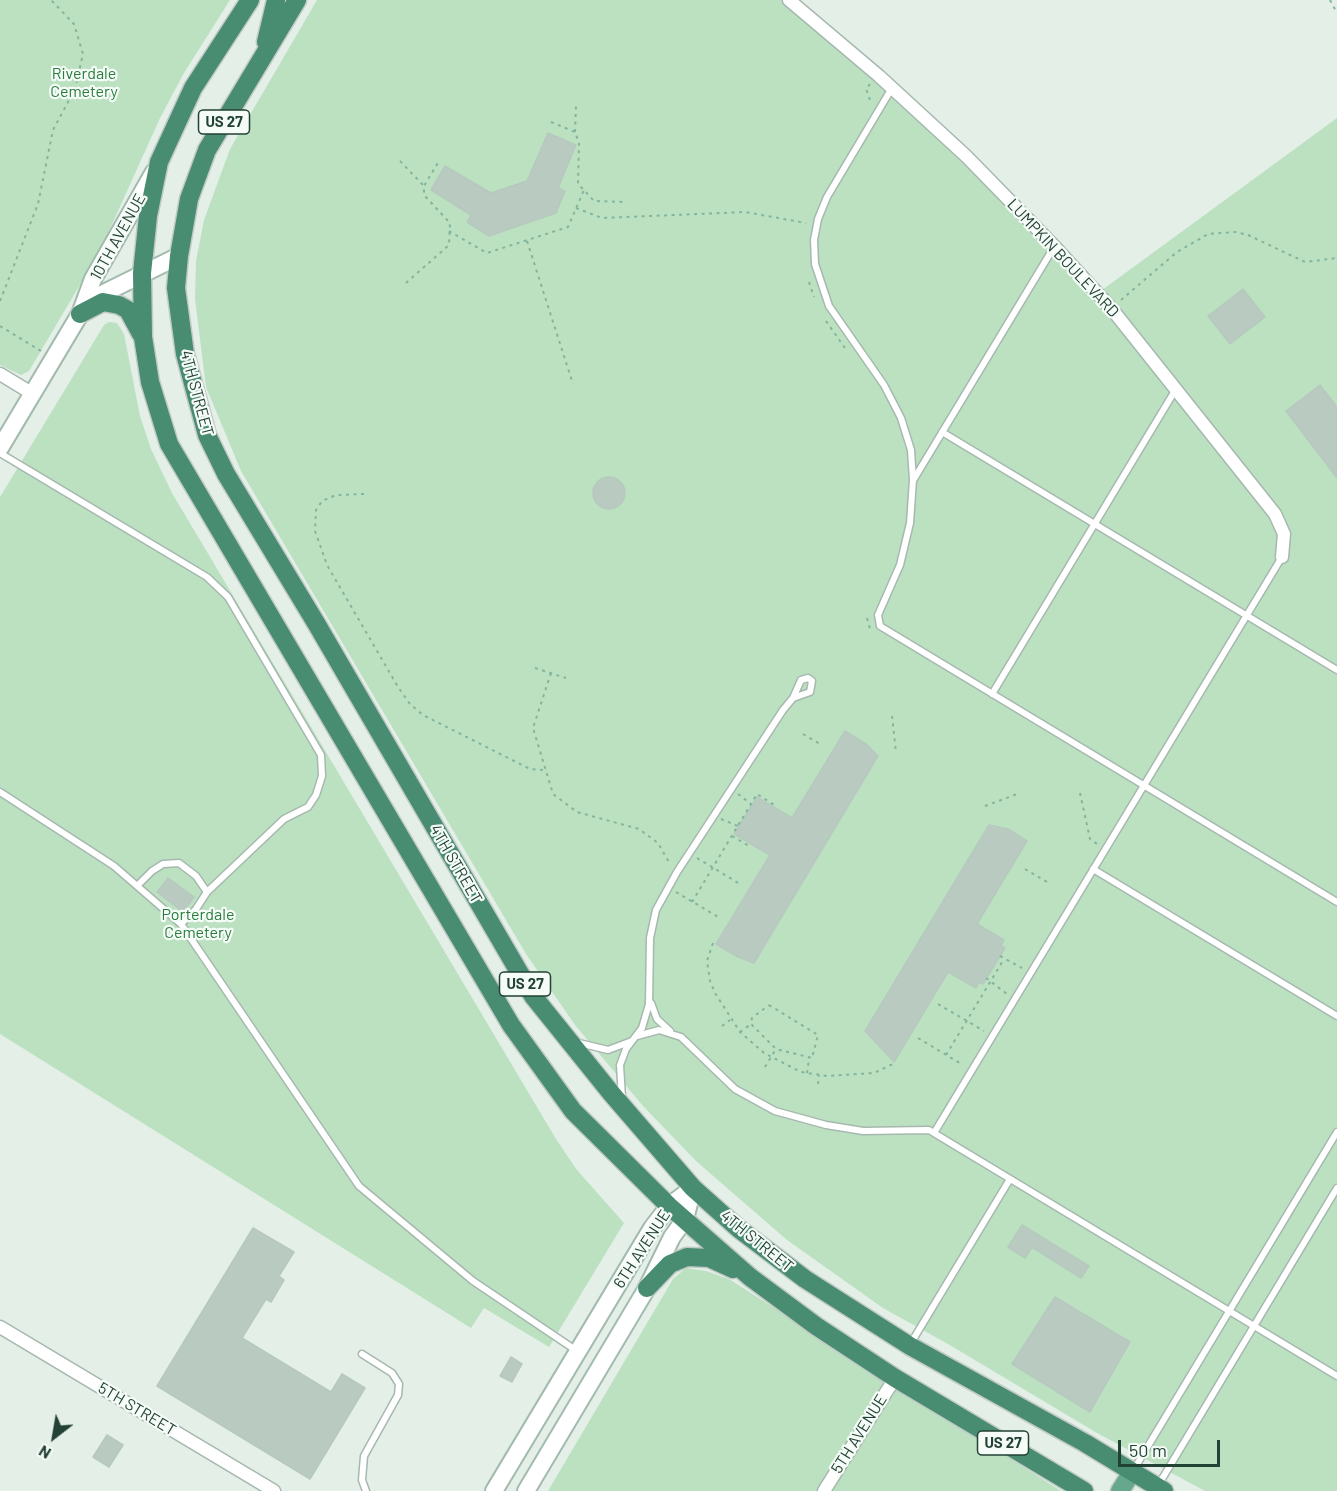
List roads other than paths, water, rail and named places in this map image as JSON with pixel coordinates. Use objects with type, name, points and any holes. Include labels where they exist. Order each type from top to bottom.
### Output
[{"type":"highway","name":"4TH STREET","points":[[250,0],[193,88],[159,162],[148,216],[142,273],[143,337],[150,382],[169,444],[512,1025],[573,1111],[669,1206],[750,1276],[816,1326],[895,1378],[1084,1491]]},
{"type":"highway","points":[[264,55],[276,0]]},
{"type":"highway","name":"4TH STREET","points":[[297,0],[207,150],[189,200],[179,256],[176,288],[185,354],[207,435],[225,474],[316,624],[532,996],[693,1188],[739,1229],[805,1279],[910,1346],[1132,1472],[1158,1490]]},
{"type":"highway","points":[[80,314],[103,302],[119,305],[128,310],[143,337]]},
{"type":"highway","points":[[647,1288],[670,1264],[687,1257],[709,1258],[750,1276]]},
{"type":"main road","name":"10TH AVENUE","points":[[0,448],[80,314],[93,279],[159,162]]},
{"type":"main road","name":"10TH AVENUE","points":[[80,314],[96,297],[179,256]]},
{"type":"main road","name":"6TH AVENUE","points":[[494,1491],[652,1228],[669,1206],[693,1188]]},
{"type":"main road","name":"6TH AVENUE","points":[[526,1491],[647,1288],[672,1237],[685,1219],[693,1188]]},
{"type":"main road","points":[[1120,1491],[1132,1472]]},
{"type":"street","name":"LUMPKIN BOULEVARD","points":[[789,0],[892,88],[966,156],[1111,308],[1279,520],[1285,539],[1281,556]]},
{"type":"street","points":[[0,374],[33,394]]},
{"type":"street","name":"5TH STREET","points":[[0,1327],[274,1491]]},
{"type":"street","name":"5TH AVENUE","points":[[824,1491],[895,1378]]},
{"type":"lane","points":[[892,88],[822,207],[815,228],[814,250],[819,279],[829,306],[884,385],[901,418],[911,450],[914,480],[905,547],[895,579],[878,615],[879,624],[1337,902]]},
{"type":"lane","points":[[914,480],[1054,246]]},
{"type":"lane","points":[[992,694],[1176,388]]},
{"type":"lane","points":[[942,432],[1337,670]]},
{"type":"lane","points":[[0,453],[207,577],[228,597],[321,755],[322,776],[316,795],[308,807],[284,819],[207,892],[196,909],[181,924]]},
{"type":"lane","points":[[934,1133],[1281,556]]},
{"type":"lane","points":[[626,1110],[619,1073],[622,1057],[645,1020],[650,997],[650,938],[656,910],[689,853],[793,698]]},
{"type":"lane","points":[[0,792],[114,866],[181,924],[358,1186],[473,1281],[578,1351]]},
{"type":"lane","points":[[137,886],[163,864],[179,863],[195,876],[207,892]]},
{"type":"lane","points":[[1093,869],[1337,1016]]},
{"type":"lane","points":[[650,997],[657,1019],[687,1041],[735,1089],[776,1111],[855,1130],[877,1132],[921,1129],[934,1133],[1337,1376]]},
{"type":"lane","points":[[562,1033],[584,1045],[600,1050],[615,1048],[635,1038],[660,1030],[673,1032]]},
{"type":"lane","points":[[1132,1472],[1337,1132]]},
{"type":"lane","points":[[910,1346],[1010,1179]]},
{"type":"lane","points":[[1158,1490],[1337,1188]]},
{"type":"lane","points":[[362,1354],[392,1373],[399,1384],[398,1395],[364,1455],[363,1480],[366,1491]]},
{"type":"park label","name":"Riverdale Cemetery","points":[[84,83]]},
{"type":"park label","name":"Porterdale Cemetery","points":[[198,924]]}]
